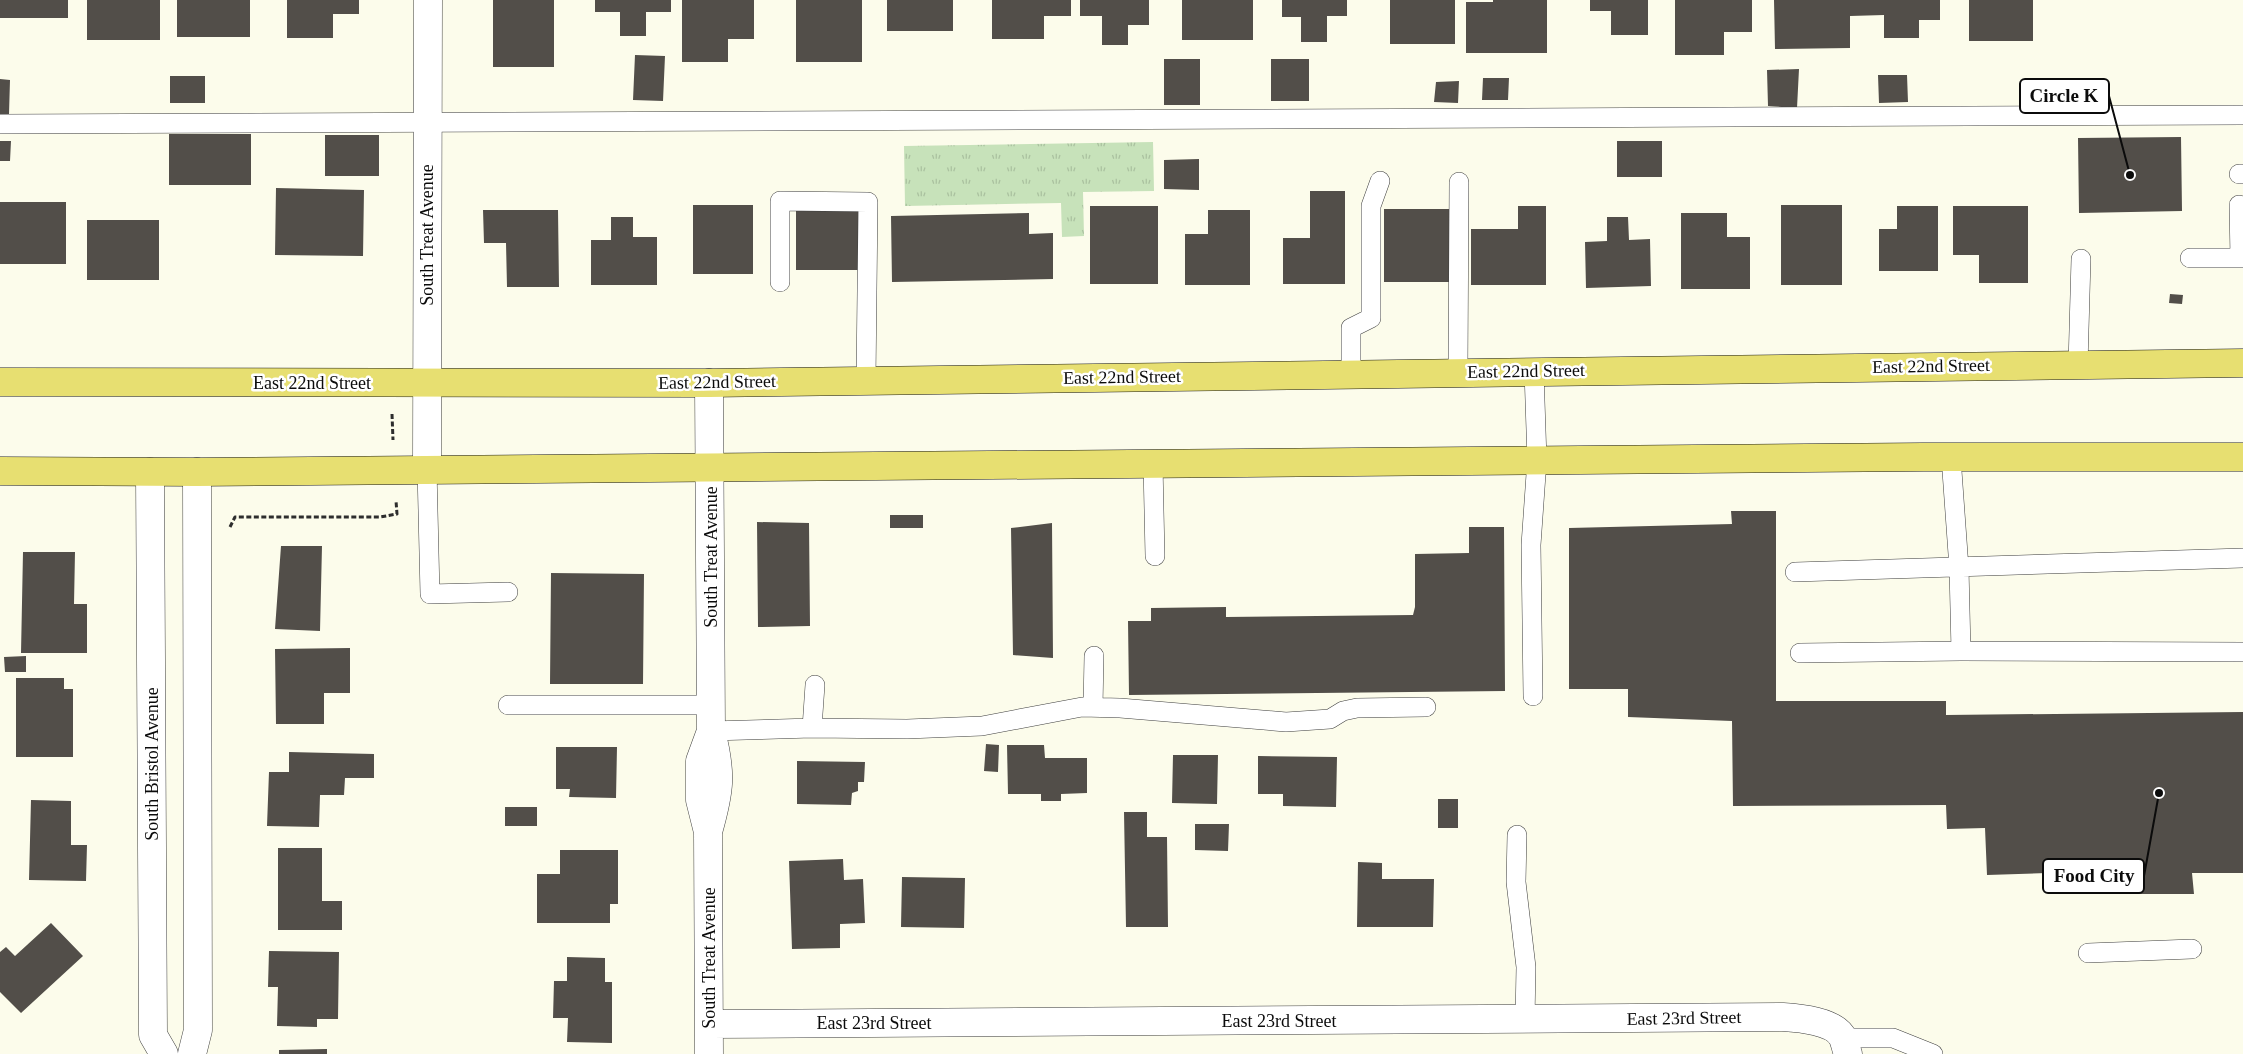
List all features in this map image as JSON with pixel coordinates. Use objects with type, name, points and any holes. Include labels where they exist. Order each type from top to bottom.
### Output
[{"type":"main road","name":"East 22nd Street","points":[[0,382],[709,382],[2243,363]]},
{"type":"main road","points":[[0,471],[197,472],[1950,456],[2242,458]]},
{"type":"street","name":"South Treat Avenue","points":[[428,0],[426,383],[428,470]]},
{"type":"street","name":"South Treat Avenue","points":[[709,382],[711,718],[719,760],[719,795],[708,832],[709,1054]]},
{"type":"street","name":"South Bristol Avenue","points":[[150,472],[153,1035],[164,1054]]},
{"type":"street","points":[[192,1054],[198,1030],[197,472]]},
{"type":"street","name":"East 23rd Street","points":[[709,1024],[1783,1017],[1809,1019],[1828,1026],[1845,1046]]},
{"type":"lane","points":[[0,124],[2243,115]]},
{"type":"lane","points":[[1351,374],[1351,328],[1371,318],[1371,206],[1380,181]]},
{"type":"lane","points":[[1458,372],[1459,182]]},
{"type":"lane","points":[[780,282],[780,201],[868,202],[866,380]]},
{"type":"lane","points":[[2190,258],[2242,258],[2238,205]]},
{"type":"lane","points":[[2078,365],[2081,259]]},
{"type":"lane","points":[[1533,696],[1531,545],[1537,460],[1534,371]]},
{"type":"lane","points":[[1950,456],[1959,568],[1961,651]]},
{"type":"lane","points":[[1153,464],[1155,556]]},
{"type":"lane","points":[[428,470],[430,594],[508,592]]},
{"type":"lane","points":[[1795,572],[2243,558]]},
{"type":"lane","points":[[1800,653],[1961,651],[2243,652]]},
{"type":"lane","points":[[1093,707],[1094,656]]},
{"type":"lane","points":[[812,728],[815,685]]},
{"type":"lane","points":[[508,705],[711,718],[812,728],[907,729],[982,726],[1082,707],[1286,722],[1330,719],[1344,711],[1357,708],[1426,707]]},
{"type":"lane","points":[[1517,835],[1516,882],[1526,968],[1525,1020]]},
{"type":"lane","points":[[2088,953],[2192,949]]},
{"type":"lane","points":[[1845,1046],[1893,1038],[1933,1054]]},
{"type":"path","points":[[197,545],[219,544],[235,517],[380,517],[397,514]]},
{"type":"green space","points":[[1153,142],[1154,191],[1083,192],[1084,236],[1062,237],[1061,203],[905,206],[904,146]]},
{"type":"building","points":[[0,0],[68,0],[68,18],[0,18]]},
{"type":"building","points":[[87,0],[160,0],[160,40],[87,40]]},
{"type":"building","points":[[177,0],[250,0],[250,37],[177,37]]},
{"type":"building","points":[[287,0],[359,0],[359,14],[333,14],[333,38],[287,38]]},
{"type":"building","points":[[493,0],[554,0],[554,67],[493,67]]},
{"type":"building","points":[[595,0],[671,0],[671,12],[646,12],[646,36],[620,36],[620,12],[595,12]]},
{"type":"building","points":[[682,0],[754,0],[754,39],[728,39],[728,62],[682,62]]},
{"type":"building","points":[[796,0],[862,0],[862,62],[796,62]]},
{"type":"building","points":[[887,0],[953,0],[953,31],[887,31]]},
{"type":"building","points":[[992,0],[1071,0],[1071,16],[1044,16],[1044,39],[992,39]]},
{"type":"building","points":[[1080,0],[1149,0],[1149,25],[1128,25],[1128,45],[1102,45],[1102,16],[1080,16]]},
{"type":"building","points":[[1182,0],[1253,0],[1253,40],[1182,40]]},
{"type":"building","points":[[1282,0],[1347,0],[1347,16],[1327,16],[1327,42],[1301,42],[1301,17],[1282,17]]},
{"type":"building","points":[[1390,0],[1455,0],[1455,44],[1390,44]]},
{"type":"building","points":[[1493,0],[1547,0],[1547,53],[1466,53],[1466,2],[1493,2]]},
{"type":"building","points":[[1590,0],[1648,0],[1648,35],[1611,35],[1611,11],[1590,11]]},
{"type":"building","points":[[1675,0],[1752,0],[1752,32],[1724,32],[1724,55],[1675,55]]},
{"type":"building","points":[[1774,0],[1940,0],[1940,20],[1919,20],[1919,38],[1884,38],[1884,15],[1850,16],[1850,48],[1775,49]]},
{"type":"building","points":[[1969,0],[2033,0],[2033,41],[1969,41]]},
{"type":"building","points":[[635,55],[665,56],[663,101],[633,100]]},
{"type":"building","points":[[1164,59],[1200,59],[1200,105],[1164,105]]},
{"type":"building","points":[[1271,59],[1309,59],[1309,101],[1271,101]]},
{"type":"building","points":[[1799,69],[1797,108],[1768,106],[1767,70]]},
{"type":"building","points":[[1878,75],[1907,75],[1908,102],[1879,103]]},
{"type":"building","points":[[170,76],[205,76],[205,103],[170,103]]},
{"type":"building","points":[[1483,78],[1509,78],[1508,100],[1482,100]]},
{"type":"building","points":[[0,79],[10,80],[9,114],[0,114]]},
{"type":"building","points":[[1459,81],[1458,103],[1434,102],[1436,82]]},
{"type":"building","points":[[169,134],[251,134],[251,185],[169,185]]},
{"type":"building","points":[[325,135],[379,135],[379,176],[325,176]]},
{"type":"building","points":[[2181,137],[2182,211],[2079,213],[2078,138]]},
{"type":"building","points":[[0,141],[11,141],[10,161],[0,161]]},
{"type":"building","points":[[1617,141],[1662,141],[1662,177],[1617,177]]},
{"type":"building","points":[[1199,159],[1199,190],[1164,189],[1164,160]]},
{"type":"building","points":[[276,188],[364,190],[363,256],[275,255]]},
{"type":"building","points":[[1310,191],[1345,191],[1345,284],[1283,284],[1283,238],[1310,238]]},
{"type":"building","points":[[0,202],[66,202],[66,264],[0,264]]},
{"type":"building","points":[[693,205],[753,205],[753,274],[693,274]]},
{"type":"building","points":[[1781,205],[1842,205],[1842,285],[1781,285]]},
{"type":"building","points":[[1090,206],[1158,206],[1158,284],[1090,284]]},
{"type":"building","points":[[1518,206],[1546,206],[1546,285],[1471,285],[1471,229],[1518,229]]},
{"type":"building","points":[[1897,206],[1938,206],[1938,271],[1879,271],[1879,229],[1897,229]]},
{"type":"building","points":[[1953,206],[2028,206],[2028,283],[1979,283],[1979,255],[1953,255]]},
{"type":"building","points":[[796,209],[859,209],[859,270],[796,270]]},
{"type":"building","points":[[1384,209],[1451,209],[1451,282],[1384,282]]},
{"type":"building","points":[[483,210],[558,210],[559,287],[507,287],[506,243],[484,243]]},
{"type":"building","points":[[1208,210],[1250,210],[1250,285],[1185,285],[1185,234],[1208,234]]},
{"type":"building","points":[[1029,213],[1029,234],[1053,233],[1053,279],[892,282],[891,216]]},
{"type":"building","points":[[1681,213],[1727,213],[1727,237],[1750,237],[1750,289],[1681,289]]},
{"type":"building","points":[[611,217],[633,217],[633,237],[657,237],[657,285],[591,285],[591,240],[611,240]]},
{"type":"building","points":[[1607,217],[1628,217],[1629,240],[1650,239],[1651,286],[1586,288],[1585,242],[1607,241]]},
{"type":"building","points":[[87,220],[159,220],[159,280],[87,280]]},
{"type":"building","points":[[2170,294],[2183,295],[2182,304],[2169,303]]},
{"type":"building","points":[[1731,511],[1776,511],[1776,701],[1946,701],[1946,715],[2243,712],[2243,873],[2192,873],[2194,894],[2076,894],[2076,872],[1987,875],[1985,828],[1947,829],[1946,805],[1733,806],[1732,721],[1628,717],[1628,689],[1569,689],[1569,528],[1732,524]]},
{"type":"building","points":[[890,515],[923,515],[923,528],[890,528]]},
{"type":"building","points":[[757,522],[809,523],[810,626],[758,627]]},
{"type":"building","points":[[1052,523],[1053,658],[1013,655],[1011,528]]},
{"type":"building","points":[[1469,527],[1504,527],[1505,691],[1129,695],[1128,621],[1151,621],[1151,608],[1226,607],[1226,617],[1413,615],[1415,607],[1415,554],[1469,553]]},
{"type":"building","points":[[281,546],[322,546],[320,631],[275,629]]},
{"type":"building","points":[[23,552],[75,552],[74,604],[87,604],[87,653],[21,653]]},
{"type":"building","points":[[551,573],[644,574],[643,684],[550,684]]},
{"type":"building","points":[[350,648],[350,693],[324,693],[324,724],[276,724],[275,649]]},
{"type":"building","points":[[26,656],[26,672],[5,672],[4,657]]},
{"type":"building","points":[[16,678],[64,678],[64,689],[73,689],[73,757],[16,757]]},
{"type":"building","points":[[986,744],[999,745],[998,772],[984,771]]},
{"type":"building","points":[[1007,745],[1044,745],[1045,758],[1087,758],[1087,793],[1061,794],[1061,801],[1041,801],[1041,794],[1008,794]]},
{"type":"building","points":[[556,747],[617,747],[616,798],[569,797],[570,789],[556,789]]},
{"type":"building","points":[[289,752],[374,754],[374,778],[345,778],[344,795],[320,795],[319,827],[267,826],[269,772],[289,772]]},
{"type":"building","points":[[1173,755],[1218,755],[1217,804],[1172,803]]},
{"type":"building","points":[[1258,756],[1337,757],[1336,807],[1283,806],[1283,794],[1258,794]]},
{"type":"building","points":[[797,761],[865,762],[864,782],[858,782],[858,791],[852,793],[851,805],[797,804]]},
{"type":"building","points":[[1438,799],[1458,799],[1458,828],[1438,828]]},
{"type":"building","points":[[31,800],[71,801],[71,845],[87,845],[86,881],[29,880]]},
{"type":"building","points":[[505,807],[537,807],[537,826],[505,826]]},
{"type":"building","points":[[1124,812],[1147,812],[1147,837],[1167,837],[1168,927],[1126,927]]},
{"type":"building","points":[[1195,824],[1229,824],[1228,851],[1195,850]]},
{"type":"building","points":[[278,848],[322,848],[322,901],[342,901],[342,930],[278,930]]},
{"type":"building","points":[[560,850],[618,850],[618,904],[610,904],[610,923],[537,923],[537,874],[560,874]]},
{"type":"building","points":[[843,859],[844,880],[863,879],[865,923],[840,924],[840,948],[792,949],[789,861]]},
{"type":"building","points":[[1358,862],[1382,863],[1382,879],[1434,879],[1433,927],[1357,927]]},
{"type":"building","points":[[902,877],[965,878],[964,928],[901,927]]},
{"type":"building","points":[[51,923],[83,956],[21,1013],[0,992],[0,952],[6,947],[15,956]]},
{"type":"building","points":[[269,951],[339,952],[338,1019],[317,1019],[317,1027],[277,1026],[278,987],[268,987]]},
{"type":"building","points":[[567,957],[605,958],[605,982],[612,982],[612,1043],[567,1042],[568,1018],[553,1018],[554,981],[567,981]]},
{"type":"building","points":[[327,1049],[327,1054],[279,1054],[279,1050]]},
{"type":"place","name":"Circle K","points":[[2130,175]]},
{"type":"place","name":"Food City","points":[[2159,793]]}]
